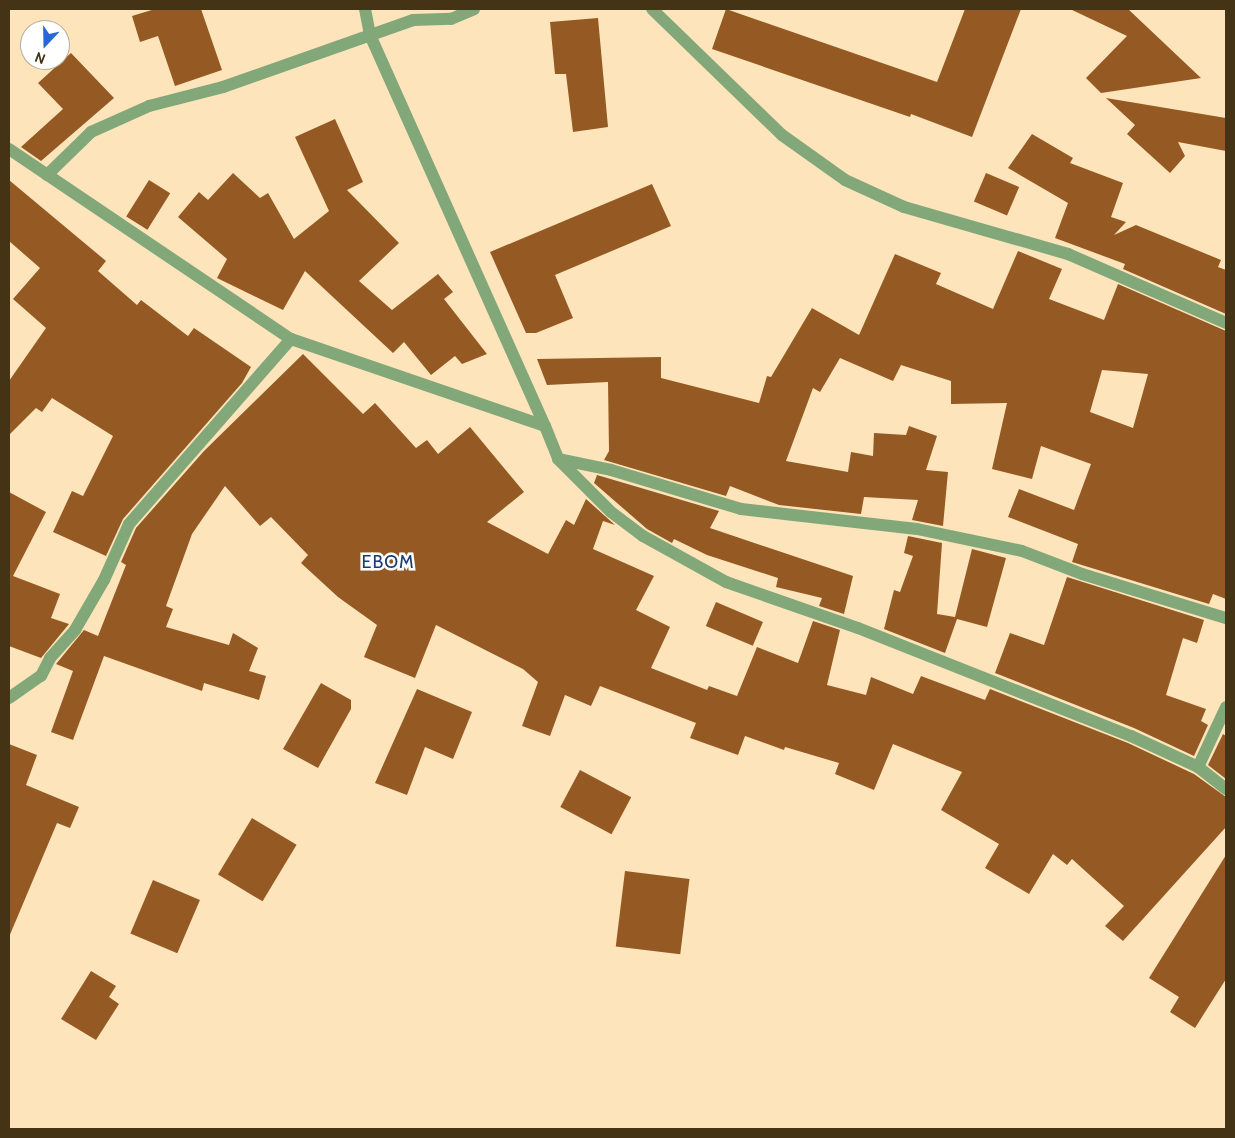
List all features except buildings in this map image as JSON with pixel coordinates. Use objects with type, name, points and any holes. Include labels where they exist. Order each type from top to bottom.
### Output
[{"type":"street","points":[[365,9],[370,35],[558,459],[610,512],[643,536],[726,582],[876,635],[1131,736],[1198,767],[1226,789]]},
{"type":"street","points":[[47,175],[91,132],[150,106],[223,87],[413,20],[451,19],[474,9]]},
{"type":"street","points":[[652,9],[782,135],[845,180],[904,207],[1068,254],[1226,323]]},
{"type":"street","points":[[9,149],[291,339],[545,426]]},
{"type":"street","points":[[9,698],[41,676],[50,658],[74,630],[104,580],[129,524],[291,339]]},
{"type":"street","points":[[558,459],[628,475],[741,509],[916,529],[1022,551],[1082,574],[1226,618]]},
{"type":"street","points":[[1198,767],[1226,707]]},
{"type":"district","name":"EBOM","points":[[388,562]]}]
